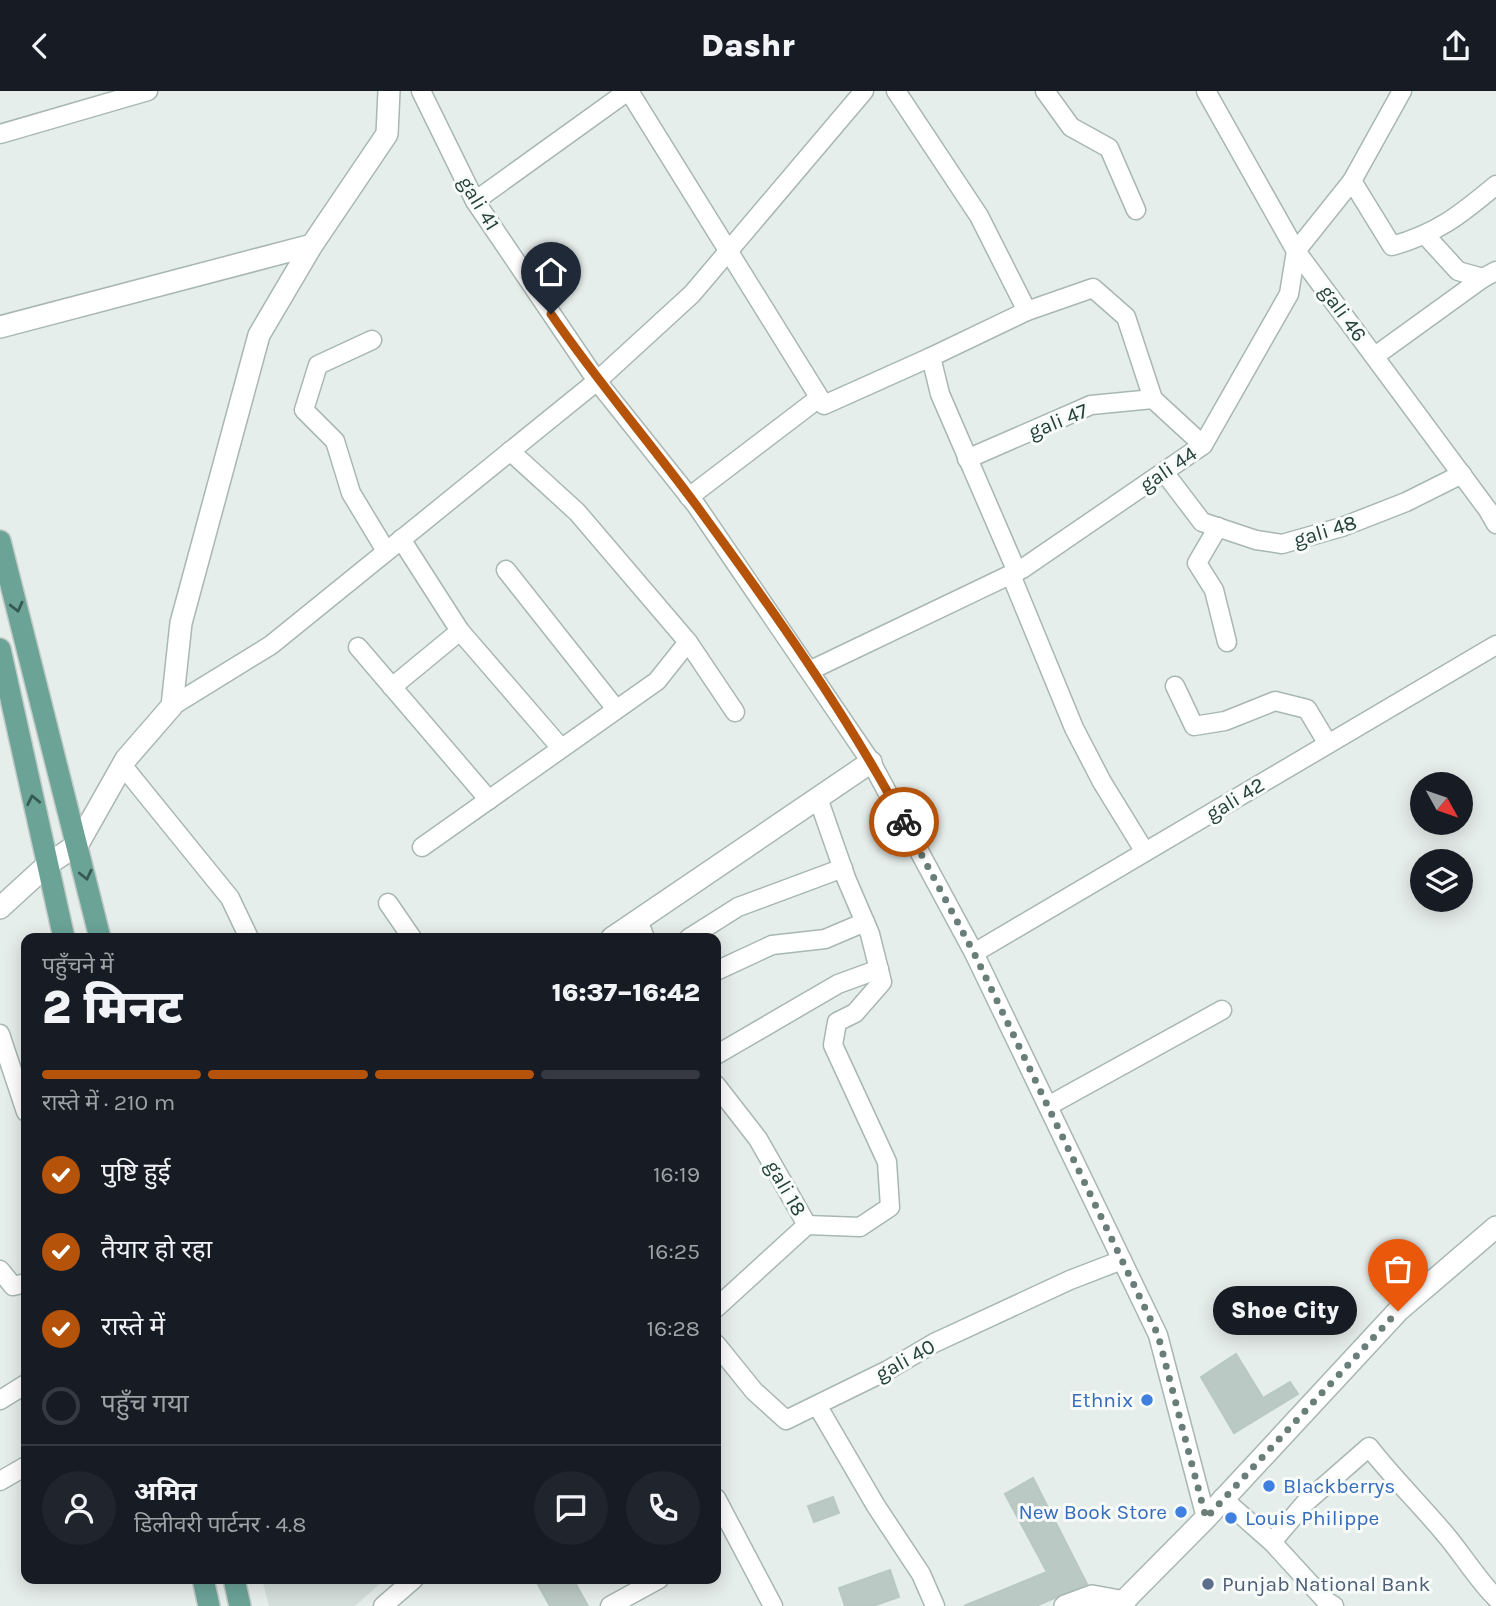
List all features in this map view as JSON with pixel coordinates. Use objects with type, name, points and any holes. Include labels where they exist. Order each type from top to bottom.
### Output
[{"type":"main road","points":[[0,541],[99,933]]},
{"type":"main road","points":[[1,658],[63,933]]},
{"type":"main road","points":[[204,1584],[209,1606]]},
{"type":"main road","points":[[235,1584],[240,1606]]},
{"type":"street","points":[[0,134],[148,91]]},
{"type":"street","points":[[172,706],[181,623],[259,335],[312,245],[387,134],[388,91]]},
{"type":"street","name":"gali 41","points":[[421,91],[475,201],[597,381],[689,497],[872,762],[974,953],[1158,1335],[1206,1518]]},
{"type":"street","points":[[475,201],[628,91],[824,405],[1027,311],[1093,288],[1126,317],[1153,399],[1203,445]]},
{"type":"street","points":[[0,908],[47,865],[78,843],[122,766],[172,706],[271,645],[597,381],[692,294],[864,91]]},
{"type":"street","points":[[1045,91],[1071,127],[1110,148],[1136,210]]},
{"type":"street","name":"gali 46","points":[[1206,91],[1296,251],[1494,514]]},
{"type":"street","name":"gali 44","points":[[811,670],[1014,574],[1203,445],[1289,294],[1296,251],[1353,181],[1402,91]]},
{"type":"street","points":[[900,92],[979,216],[1027,311]]},
{"type":"street","points":[[1353,181],[1392,246],[1427,237],[1462,214],[1496,185]]},
{"type":"street","points":[[1427,237],[1458,271],[1490,275]]},
{"type":"street","points":[[0,327],[312,245]]},
{"type":"street","points":[[1375,356],[1490,275]]},
{"type":"street","points":[[372,340],[318,365],[304,410],[335,441],[351,493],[386,551]]},
{"type":"street","points":[[931,357],[940,394],[1074,728],[1102,782],[1146,852]]},
{"type":"street","points":[[689,497],[819,398]]},
{"type":"street","name":"gali 47","points":[[967,459],[1091,405],[1153,399]]},
{"type":"street","points":[[510,451],[577,512],[688,642],[735,712]]},
{"type":"street","name":"gali 48","points":[[1164,472],[1202,522],[1256,540],[1282,544],[1368,517],[1462,474]]},
{"type":"street","points":[[1218,527],[1198,563],[1214,590],[1227,642]]},
{"type":"street","points":[[401,539],[460,631],[561,748]]},
{"type":"street","points":[[506,570],[616,709]]},
{"type":"street","points":[[392,687],[460,631]]},
{"type":"street","points":[[422,847],[657,681],[688,642]]},
{"type":"street","name":"gali 42","points":[[974,953],[1496,645]]},
{"type":"street","points":[[358,647],[489,800]]},
{"type":"street","points":[[1175,686],[1194,726],[1225,721],[1275,701],[1307,709],[1328,744]]},
{"type":"street","points":[[641,929],[818,797],[872,762]]},
{"type":"street","points":[[122,766],[230,898],[247,933]]},
{"type":"street","points":[[807,1225],[860,1227],[890,1207],[887,1162],[834,1045],[838,1022],[855,1013],[882,982],[865,922],[818,797]]},
{"type":"street","points":[[697,933],[738,907],[843,868]]},
{"type":"street","points":[[388,903],[409,933]]},
{"type":"street","points":[[721,969],[772,945],[825,939],[865,922]]},
{"type":"street","points":[[721,1052],[838,984],[879,969]]},
{"type":"street","points":[[1048,1106],[1222,1010]]},
{"type":"street","points":[[0,1034],[21,1097]]},
{"type":"street","name":"gali 18","points":[[721,1091],[758,1139],[807,1225],[721,1303]]},
{"type":"street","points":[[1065,1606],[1092,1596],[1123,1605],[1398,1311],[1496,1227]]},
{"type":"street","name":"gali 40","points":[[721,1350],[754,1391],[786,1420],[888,1370],[934,1343],[1070,1280],[1122,1260]]},
{"type":"street","points":[[0,1270],[13,1286],[21,1284]]},
{"type":"street","points":[[0,1400],[21,1387]]},
{"type":"street","points":[[817,1405],[876,1506],[921,1574],[935,1606]]},
{"type":"street","points":[[1272,1542],[1305,1503],[1369,1447],[1411,1500],[1446,1535],[1475,1578],[1496,1598]]},
{"type":"street","points":[[0,1481],[21,1469]]},
{"type":"street","points":[[1222,1498],[1272,1542],[1326,1601],[1334,1606]]},
{"type":"street","points":[[721,1507],[773,1606]]},
{"type":"street","points":[[383,1606],[408,1584]]},
{"type":"street","points":[[610,1606],[650,1584]]},
{"type":"shaded area","points":[[263,1584],[379,1584],[355,1606],[269,1606]]},
{"type":"building","points":[[1236,1354],[1263,1398],[1290,1382],[1298,1394],[1234,1433],[1201,1377]]},
{"type":"building","points":[[1033,1478],[1087,1584],[1036,1606],[964,1606],[1047,1572],[1005,1494]]},
{"type":"building","points":[[833,1497],[839,1513],[814,1522],[808,1506]]},
{"type":"building","points":[[890,1570],[899,1597],[873,1606],[845,1606],[839,1588]]},
{"type":"building","points":[[538,1584],[576,1584],[588,1606],[550,1606]]},
{"type":"way so far","points":[[904,822],[974,953],[1158,1335],[1206,1518],[1398,1311]]},
{"type":"place","name":"Shoe City","points":[[1398,1311]]},
{"type":"place","name":"Ethnix","points":[[1147,1400]]},
{"type":"place","name":"Blackberrys","points":[[1269,1486]]},
{"type":"place","name":"New Book Store","points":[[1181,1512]]},
{"type":"place","name":"Louis Philippe","points":[[1231,1518]]},
{"type":"place","name":"Punjab National Bank","points":[[1208,1584]]},
{"type":"route","points":[[551,314],[597,381],[695,505],[811,670],[872,762],[904,822]]}]
